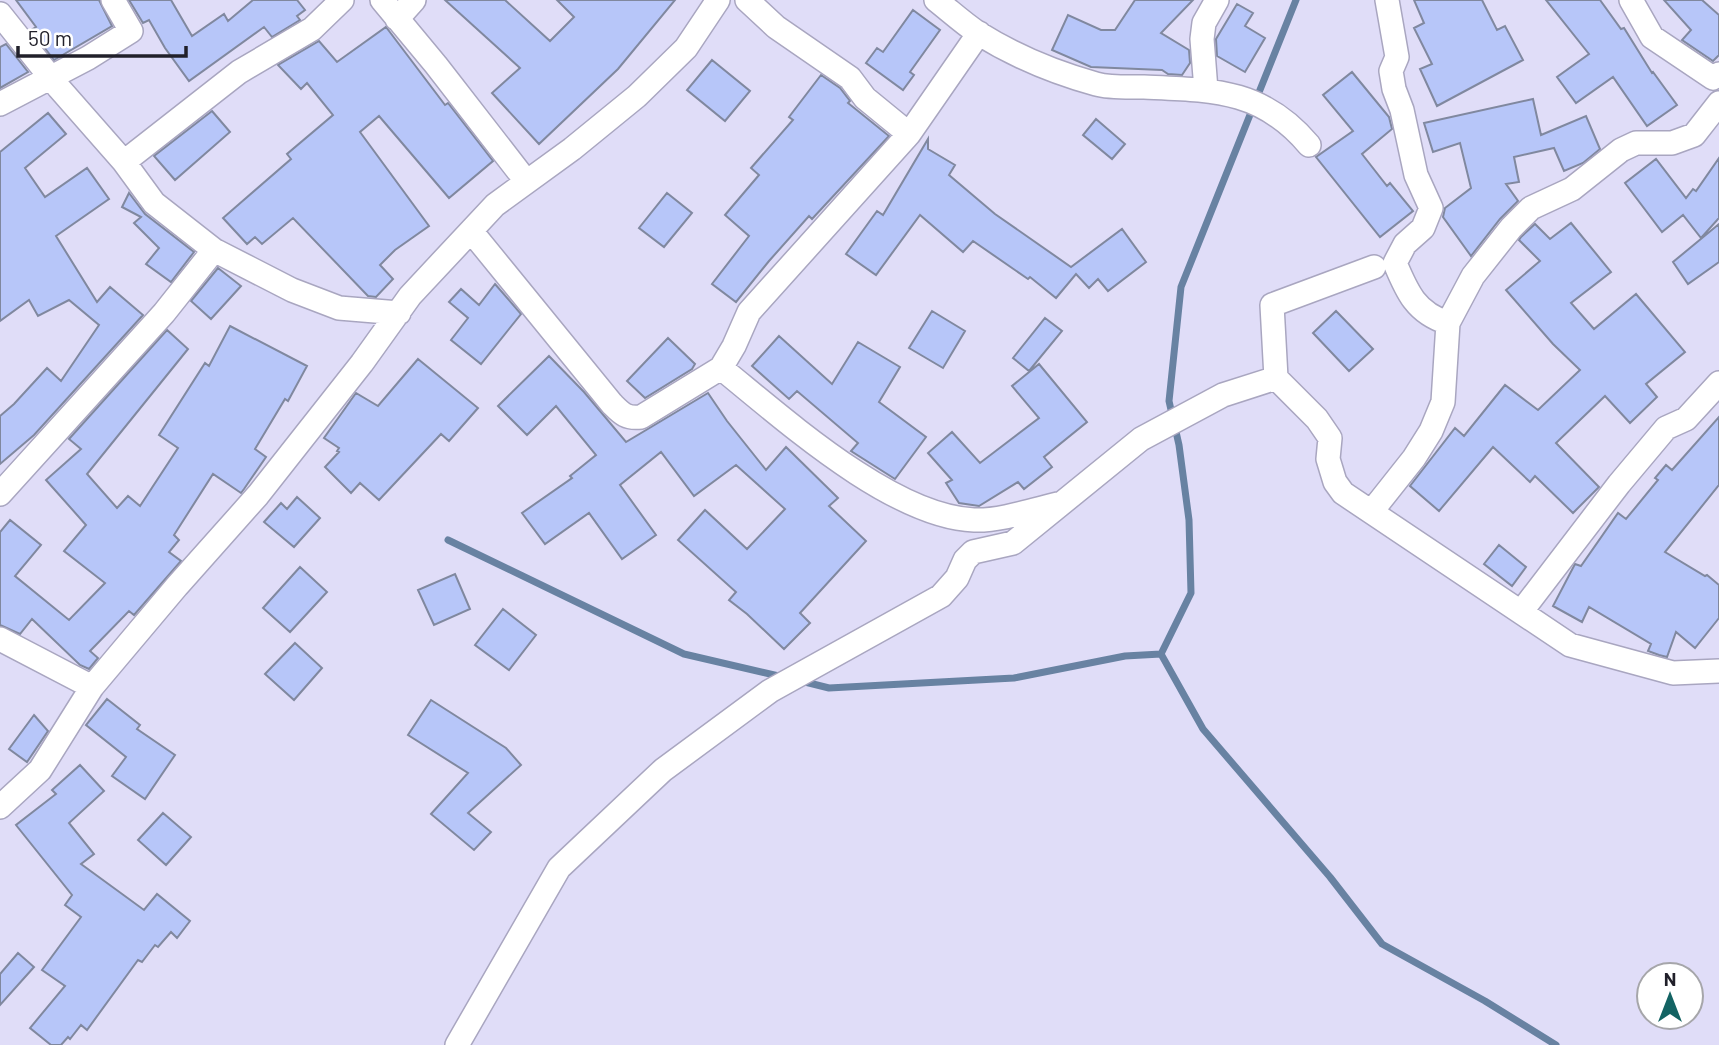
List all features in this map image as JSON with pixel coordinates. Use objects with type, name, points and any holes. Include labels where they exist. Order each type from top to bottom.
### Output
[{"type":"street","points":[[0,104],[88,58],[131,31],[113,0]]},
{"type":"street","points":[[124,162],[239,72],[312,29],[342,0]]},
{"type":"street","points":[[382,0],[526,181]]},
{"type":"street","points":[[397,19],[414,0]]},
{"type":"street","points":[[0,807],[40,770],[92,687],[258,495],[410,296],[495,205],[572,149],[637,96],[687,48],[718,0]]},
{"type":"street","points":[[747,0],[776,27],[850,78],[865,97],[909,134]]},
{"type":"street","points":[[936,0],[979,33],[1040,65],[1099,85],[1206,90],[1239,97],[1270,109],[1294,128],[1309,145]]},
{"type":"street","points":[[1206,90],[1202,39],[1204,23],[1217,0]]},
{"type":"street","points":[[1387,0],[1397,57],[1391,71],[1394,89],[1402,110],[1416,175],[1431,208],[1423,228],[1405,244],[1395,263],[1416,303],[1431,318],[1447,323]]},
{"type":"street","points":[[1631,0],[1652,37],[1713,78],[1719,74]]},
{"type":"street","points":[[0,14],[50,77],[124,162],[154,203],[214,250],[292,290],[340,308],[399,313]]},
{"type":"street","points":[[471,231],[623,415],[640,417],[720,368],[750,312],[909,134],[979,33]]},
{"type":"street","points":[[1372,512],[1431,431],[1443,402],[1447,323],[1473,276],[1511,228],[1531,208],[1572,189],[1621,150],[1636,143],[1672,143],[1694,135],[1719,103]]},
{"type":"street","points":[[0,495],[164,313],[214,250]]},
{"type":"street","points":[[1374,267],[1272,305],[1276,378],[1317,419],[1330,438],[1328,459],[1335,482],[1343,493],[1570,645],[1673,673],[1719,671]]},
{"type":"street","points":[[720,368],[805,435],[883,490],[933,513],[974,520],[1028,512],[1066,502]]},
{"type":"street","points":[[457,1045],[559,868],[663,770],[770,691],[940,596],[957,578],[965,560],[973,552],[1013,543],[1141,439],[1223,395],[1276,378]]},
{"type":"street","points":[[1521,612],[1619,484],[1666,428],[1686,419],[1719,383]]},
{"type":"street","points":[[0,639],[92,687]]},
{"type":"building","points":[[16,0],[99,0],[112,26],[54,60],[31,30],[36,27]]},
{"type":"building","points":[[129,0],[171,0],[192,36],[224,14],[228,21],[253,0],[297,0],[305,10],[297,16],[300,20],[272,37],[264,27],[189,81],[149,20],[143,23]]},
{"type":"building","points":[[445,0],[505,0],[550,41],[574,17],[557,0],[675,0],[618,69],[539,144],[492,93],[520,68]]},
{"type":"building","points":[[1135,0],[1193,0],[1161,33],[1189,50],[1190,63],[1182,75],[1168,74],[1162,70],[1091,67],[1052,50],[1068,15],[1101,30],[1115,30]]},
{"type":"building","points":[[1414,0],[1482,0],[1497,30],[1505,26],[1523,60],[1437,106],[1420,69],[1432,64],[1414,28],[1424,23]]},
{"type":"building","points":[[1546,0],[1600,0],[1621,29],[1624,28],[1652,73],[1677,105],[1647,126],[1613,77],[1576,103],[1557,77],[1589,54]]},
{"type":"building","points":[[1664,0],[1702,0],[1719,15],[1719,55],[1713,61],[1682,40],[1691,30]]},
{"type":"building","points":[[1237,4],[1253,13],[1245,26],[1265,38],[1245,72],[1217,56],[1216,39]]},
{"type":"building","points":[[913,10],[940,30],[910,72],[914,75],[903,90],[866,63],[877,48],[883,52]]},
{"type":"building","points":[[386,27],[445,105],[448,103],[493,161],[449,198],[379,116],[360,132],[429,226],[395,250],[380,265],[393,279],[376,297],[368,296],[293,218],[262,244],[255,237],[247,244],[223,218],[291,159],[287,154],[333,115],[307,83],[301,89],[278,65],[319,41],[337,62]]},
{"type":"building","points":[[6,44],[28,72],[0,88],[0,47]]},
{"type":"building","points":[[712,60],[750,91],[725,121],[687,90]]},
{"type":"building","points":[[1352,72],[1389,117],[1392,129],[1362,154],[1387,186],[1390,183],[1413,211],[1380,237],[1316,157],[1353,131],[1323,95]]},
{"type":"building","points":[[821,75],[840,88],[850,101],[848,103],[889,136],[812,219],[809,216],[736,302],[712,284],[749,236],[725,215],[759,175],[751,168],[793,120],[789,117]]},
{"type":"building","points":[[1533,99],[1541,135],[1586,116],[1600,149],[1583,163],[1564,171],[1554,148],[1514,157],[1519,182],[1506,184],[1518,201],[1471,256],[1443,217],[1445,208],[1471,188],[1460,143],[1433,152],[1424,123]]},
{"type":"building","points":[[212,111],[230,132],[175,180],[154,156]]},
{"type":"building","points":[[48,113],[66,134],[25,168],[45,197],[87,168],[109,199],[56,236],[97,302],[110,287],[143,315],[34,435],[0,464],[0,416],[47,368],[61,381],[99,325],[69,300],[38,316],[29,300],[0,321],[0,152]]},
{"type":"building","points":[[1096,119],[1125,144],[1112,159],[1083,135]]},
{"type":"building","points":[[928,139],[928,149],[955,165],[949,175],[995,214],[1071,267],[1122,229],[1146,262],[1108,291],[1098,279],[1089,288],[1076,274],[1056,298],[1030,277],[1028,279],[973,241],[963,252],[920,215],[876,275],[846,254],[877,211],[883,215]]},
{"type":"building","points":[[1719,158],[1719,218],[1701,238],[1683,215],[1662,232],[1625,183],[1656,159],[1686,198],[1693,189],[1696,191]]},
{"type":"building","points":[[129,193],[145,214],[194,252],[171,282],[146,264],[159,248],[134,223],[141,217],[122,207]]},
{"type":"building","points":[[667,193],[692,213],[664,247],[639,228]]},
{"type":"building","points":[[1571,223],[1611,272],[1571,303],[1594,329],[1636,294],[1685,352],[1646,384],[1657,397],[1630,423],[1605,396],[1556,443],[1599,487],[1573,513],[1535,476],[1530,482],[1493,447],[1439,511],[1410,486],[1455,428],[1464,436],[1505,385],[1538,410],[1580,370],[1553,344],[1506,290],[1540,261],[1519,240],[1521,237],[1535,224],[1550,239]]},
{"type":"building","points":[[1719,224],[1719,262],[1688,284],[1673,262]]},
{"type":"building","points":[[218,268],[241,286],[211,319],[191,301]]},
{"type":"building","points":[[495,284],[521,314],[481,364],[451,340],[468,318],[449,302],[461,289],[479,305]]},
{"type":"building","points":[[932,311],[965,331],[943,368],[909,348]]},
{"type":"building","points":[[1336,311],[1373,349],[1349,371],[1313,333]]},
{"type":"building","points":[[1045,318],[1062,331],[1029,371],[1013,358]]},
{"type":"building","points":[[230,326],[307,366],[288,401],[285,399],[255,449],[266,457],[241,493],[213,474],[174,535],[179,540],[169,552],[181,561],[134,615],[129,611],[90,651],[98,658],[89,669],[80,665],[32,619],[20,634],[0,625],[0,532],[10,520],[41,545],[15,576],[69,620],[105,583],[64,551],[86,525],[46,480],[81,449],[69,439],[167,330],[188,349],[87,474],[117,508],[128,496],[140,506],[178,448],[159,435],[205,363],[209,366]]},
{"type":"building","points":[[779,336],[832,384],[858,342],[900,367],[879,402],[926,437],[895,479],[851,451],[858,443],[797,391],[789,399],[752,366]]},
{"type":"building","points":[[668,338],[695,364],[692,369],[645,398],[627,381]]},
{"type":"building","points":[[549,356],[626,442],[708,393],[766,470],[786,447],[838,498],[829,506],[866,541],[800,613],[810,623],[784,649],[729,600],[736,592],[678,540],[705,510],[747,549],[785,509],[736,465],[694,496],[661,452],[620,485],[656,535],[622,559],[589,513],[545,544],[522,513],[572,478],[570,476],[596,455],[556,406],[527,435],[498,406]]},
{"type":"building","points":[[418,359],[478,408],[449,441],[441,434],[379,500],[360,483],[351,493],[325,467],[339,452],[339,448],[324,438],[356,393],[378,406]]},
{"type":"building","points":[[1039,364],[1087,422],[1044,457],[1052,467],[1024,489],[1018,482],[979,506],[959,503],[946,483],[952,480],[928,453],[952,432],[980,463],[1039,418],[1012,386]]},
{"type":"building","points":[[1719,417],[1719,485],[1665,552],[1707,575],[1719,585],[1719,618],[1695,648],[1676,632],[1667,657],[1659,655],[1648,651],[1651,644],[1589,607],[1582,622],[1553,606],[1575,564],[1581,566],[1618,513],[1626,519],[1658,480],[1655,478],[1666,465],[1672,470]]},
{"type":"building","points":[[297,497],[320,518],[294,547],[264,522],[281,503],[287,509]]},
{"type":"building","points":[[1499,545],[1526,567],[1512,586],[1484,564]]},
{"type":"building","points":[[300,567],[327,592],[290,632],[263,608]]},
{"type":"building","points":[[455,574],[470,609],[434,625],[418,590]]},
{"type":"building","points":[[503,609],[536,635],[509,670],[475,645]]},
{"type":"building","points":[[295,643],[322,668],[294,700],[265,674]]},
{"type":"building","points":[[107,699],[140,725],[137,729],[175,755],[145,799],[112,776],[126,757],[86,725]]},
{"type":"building","points":[[431,700],[506,748],[521,765],[468,813],[491,832],[474,850],[431,814],[468,773],[408,735]]},
{"type":"building","points":[[34,715],[48,731],[27,762],[9,749]]},
{"type":"building","points":[[80,765],[104,791],[69,823],[94,854],[81,864],[144,910],[157,894],[190,921],[177,938],[171,932],[158,947],[155,945],[142,962],[138,960],[87,1030],[81,1025],[70,1039],[68,1037],[61,1045],[51,1045],[30,1028],[65,986],[42,970],[81,917],[65,905],[72,895],[16,825],[56,794],[52,790]]},
{"type":"building","points":[[163,813],[191,837],[166,865],[138,840]]},
{"type":"building","points":[[18,953],[34,967],[0,1005],[0,974]]},
{"type":"waterway","points":[[1161,654],[1191,593],[1189,520],[1179,445],[1169,401],[1181,287],[1296,0]]},
{"type":"waterway","points":[[448,540],[684,654],[783,677]]},
{"type":"waterway","points":[[1161,654],[1203,729],[1330,877],[1382,944],[1485,1001],[1556,1045]]},
{"type":"waterway","points":[[801,681],[829,688],[1014,678],[1125,656],[1161,654]]}]
